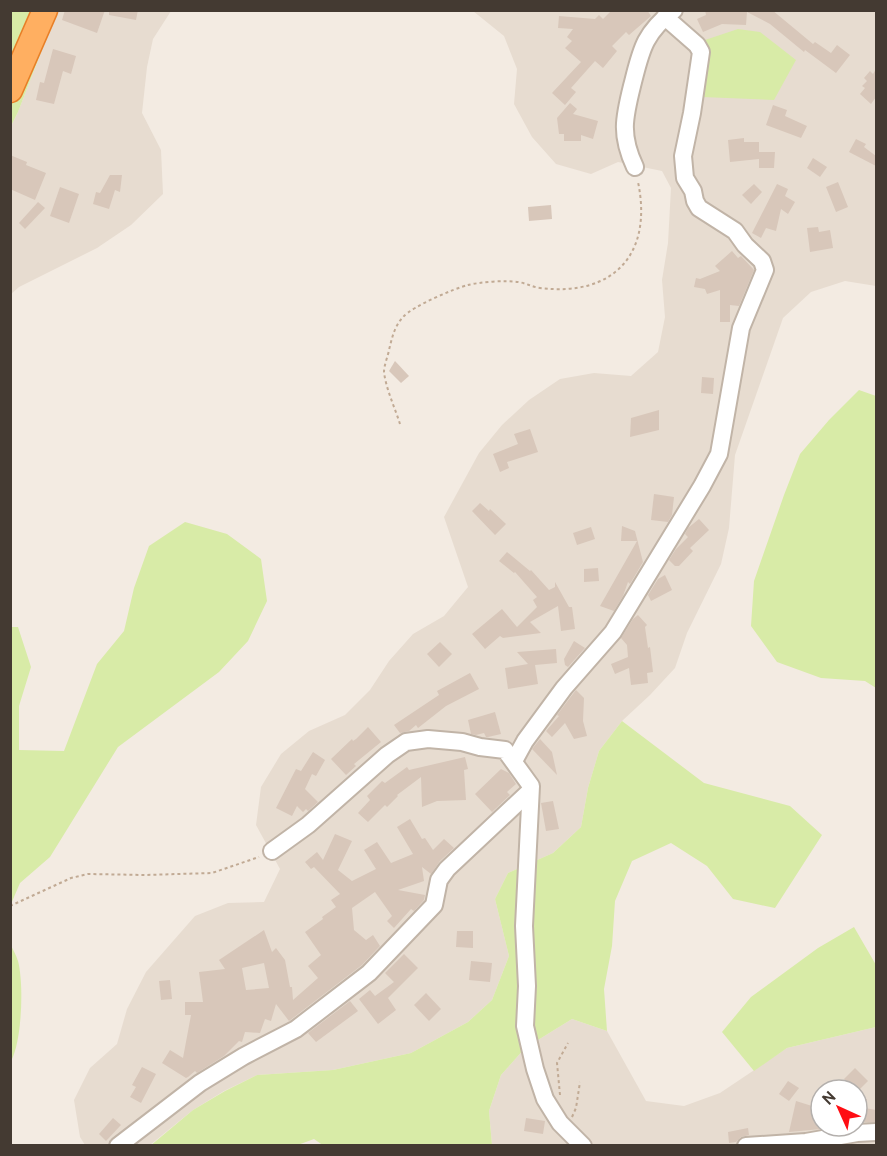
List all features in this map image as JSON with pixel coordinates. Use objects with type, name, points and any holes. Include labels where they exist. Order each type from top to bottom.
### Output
[{"type":"highway","points":[[10,90],[45,10]]},
{"type":"street","points":[[514,761],[525,741],[564,688],[613,632],[719,454],[741,328],[765,270],[762,261],[735,231],[699,208],[685,178],[683,156],[701,52],[669,14],[648,36],[626,108],[624,132],[628,153],[635,167]]},
{"type":"street","points":[[272,851],[308,825],[387,755],[406,742],[428,739],[462,742],[505,750],[531,786],[524,926],[527,986],[525,1026],[545,1099],[560,1123],[583,1146]]},
{"type":"street","points":[[118,1145],[200,1083],[244,1056],[296,1029],[369,973],[434,905],[439,880],[447,869],[530,791]]},
{"type":"street","points":[[746,1146],[806,1142],[876,1132]]},
{"type":"path","points":[[400,424],[384,370],[395,328],[405,315],[414,307],[469,285],[518,282],[538,288],[552,289],[583,287],[602,282],[631,256],[636,245],[641,227],[642,199],[635,167]]},
{"type":"path","points":[[10,906],[71,878],[88,874],[212,873],[248,863],[272,851]]},
{"type":"path","points":[[562,1103],[557,1063],[568,1043]]},
{"type":"path","points":[[566,1113],[569,1122],[576,1108],[580,1082]]},
{"type":"shaded area","points":[[57,11],[171,11],[153,39],[147,67],[142,113],[161,150],[163,194],[131,225],[97,248],[19,287],[11,294],[11,126]]},
{"type":"shaded area","points":[[473,11],[876,11],[876,286],[845,281],[811,292],[783,318],[735,455],[729,528],[721,564],[687,633],[675,668],[622,721],[599,751],[588,788],[581,827],[553,853],[508,873],[495,899],[509,956],[492,1000],[468,1022],[411,1053],[333,1070],[257,1075],[193,1110],[150,1145],[85,1145],[80,1137],[74,1100],[90,1068],[117,1044],[127,1009],[146,972],[195,916],[228,903],[264,902],[280,869],[256,825],[261,787],[281,754],[309,731],[345,715],[370,690],[389,661],[413,634],[444,616],[468,587],[444,517],[479,453],[502,425],[529,400],[560,379],[594,373],[631,376],[658,352],[665,317],[662,280],[668,243],[671,188],[662,171],[618,162],[591,174],[556,164],[532,137],[514,104],[517,69],[504,36]]},
{"type":"shaded area","points":[[572,1019],[607,1031],[646,1101],[684,1106],[720,1093],[787,1048],[876,1027],[876,1145],[492,1145],[489,1111],[501,1075],[525,1048]]},
{"type":"green space","points":[[11,11],[57,11],[11,126]]},
{"type":"green space","points":[[738,29],[760,32],[796,60],[774,100],[702,97],[705,40]]},
{"type":"green space","points":[[859,390],[876,396],[876,688],[865,681],[821,678],[777,662],[751,626],[754,581],[800,454]]},
{"type":"green space","points":[[185,522],[227,534],[261,559],[267,601],[248,641],[219,672],[118,747],[50,857],[20,883],[11,904],[11,627],[18,627],[31,667],[19,706],[19,750],[64,751],[97,664],[124,631],[134,588],[149,546]]},
{"type":"green space","points":[[622,721],[704,783],[790,806],[822,835],[775,908],[733,899],[707,866],[671,843],[632,861],[615,901],[612,946],[604,989],[607,1031],[572,1019],[525,1048],[501,1075],[489,1111],[492,1145],[324,1146],[314,1139],[295,1146],[150,1146],[193,1110],[257,1075],[333,1070],[411,1053],[468,1022],[492,1000],[509,956],[495,899],[508,873],[553,853],[581,827],[588,788],[599,751]]},
{"type":"green space","points":[[854,927],[876,965],[876,1027],[787,1048],[754,1071],[722,1032],[751,997],[818,948]]},
{"type":"green space","points":[[10,944],[18,961],[21,997],[18,1040],[11,1061]]},
{"type":"building","points":[[65,10],[105,10],[97,33],[62,20]]},
{"type":"building","points":[[109,10],[138,10],[136,20],[109,15]]},
{"type":"building","points":[[612,10],[647,10],[651,16],[629,35],[626,32],[612,46],[617,51],[603,68],[595,61],[571,88],[576,92],[565,105],[552,93],[581,62],[565,48],[572,41],[567,37],[573,29],[558,28],[559,16],[595,19],[599,15],[603,19]]},
{"type":"building","points":[[705,10],[772,10],[813,44],[815,42],[831,53],[837,45],[850,55],[836,73],[805,50],[804,52],[770,24],[747,12],[746,25],[722,24],[703,32],[697,19],[706,15]]},
{"type":"building","points":[[53,49],[76,56],[71,74],[63,71],[54,104],[36,100],[40,82],[44,83]]},
{"type":"building","points":[[876,69],[876,97],[871,104],[860,94],[865,88],[862,86],[867,81],[864,78],[870,71],[873,74]]},
{"type":"building","points":[[570,103],[577,109],[573,114],[598,121],[593,139],[581,135],[581,141],[564,141],[564,134],[559,134],[557,118]]},
{"type":"building","points":[[773,105],[787,110],[785,116],[807,126],[801,138],[766,125]]},
{"type":"building","points":[[744,138],[744,142],[759,142],[759,152],[775,152],[774,168],[759,168],[759,159],[730,162],[728,140]]},
{"type":"building","points":[[856,139],[866,144],[864,147],[876,156],[876,166],[849,152]]},
{"type":"building","points":[[10,155],[46,173],[35,200],[10,189]]},
{"type":"building","points":[[813,158],[827,167],[820,177],[807,168]]},
{"type":"building","points":[[110,175],[122,175],[120,192],[115,190],[109,209],[93,204],[96,192],[100,193]]},
{"type":"building","points":[[838,182],[848,207],[836,212],[826,187]]},
{"type":"building","points":[[754,184],[762,192],[751,204],[742,195]]},
{"type":"building","points":[[777,184],[788,189],[785,196],[795,202],[788,214],[781,209],[776,231],[766,228],[761,238],[752,233]]},
{"type":"building","points":[[60,187],[79,194],[69,223],[50,216]]},
{"type":"building","points":[[38,202],[45,208],[25,229],[19,223]]},
{"type":"building","points":[[551,205],[552,219],[529,221],[528,207]]},
{"type":"building","points":[[818,227],[819,232],[830,230],[833,248],[810,252],[807,228]]},
{"type":"building","points":[[732,251],[738,258],[741,256],[754,270],[739,306],[730,305],[730,322],[720,322],[720,290],[707,294],[705,289],[694,287],[696,278],[700,279],[720,271],[715,266]]},
{"type":"building","points":[[395,361],[409,376],[401,383],[389,371]]},
{"type":"building","points":[[702,377],[714,378],[713,394],[701,393]]},
{"type":"building","points":[[659,410],[659,430],[630,437],[631,418]]},
{"type":"building","points":[[530,429],[538,452],[507,462],[509,468],[500,472],[493,454],[518,444],[514,434]]},
{"type":"building","points":[[654,494],[674,497],[672,515],[668,522],[651,520]]},
{"type":"building","points":[[480,503],[506,524],[495,535],[472,511]]},
{"type":"building","points":[[699,519],[709,530],[690,548],[693,551],[679,566],[675,566],[669,560],[688,537],[685,534],[688,528]]},
{"type":"building","points":[[622,526],[635,531],[643,562],[630,584],[628,582],[614,611],[600,606],[637,541],[621,541]]},
{"type":"building","points":[[591,527],[595,539],[577,545],[573,533]]},
{"type":"building","points":[[507,552],[531,570],[549,590],[555,587],[555,582],[569,607],[572,607],[575,629],[561,631],[558,606],[530,622],[541,633],[503,638],[500,636],[485,649],[472,634],[502,609],[517,627],[537,607],[533,600],[537,597],[515,572],[499,561]]},
{"type":"building","points":[[598,568],[599,581],[584,582],[584,569]]},
{"type":"building","points":[[665,575],[672,590],[651,601],[648,595],[658,579]]},
{"type":"building","points":[[638,615],[647,625],[645,627],[653,672],[647,673],[648,683],[631,685],[629,668],[615,674],[611,664],[628,657],[627,645],[621,638]]},
{"type":"building","points":[[574,641],[585,648],[568,667],[564,659]]},
{"type":"building","points":[[440,642],[452,654],[439,667],[427,654]]},
{"type":"building","points":[[556,649],[557,663],[535,665],[538,684],[508,689],[505,668],[528,664],[517,652]]},
{"type":"building","points":[[470,673],[479,689],[446,706],[418,728],[416,725],[409,731],[400,733],[394,725],[439,695],[437,691]]},
{"type":"building","points":[[576,690],[584,698],[583,721],[587,736],[574,739],[565,723],[552,737],[546,731]]},
{"type":"building","points":[[495,712],[501,734],[486,737],[484,733],[471,734],[468,720]]},
{"type":"building","points":[[368,727],[381,742],[354,764],[356,766],[346,775],[331,759]]},
{"type":"building","points":[[540,739],[552,752],[557,775],[532,749]]},
{"type":"building","points":[[313,752],[325,760],[316,776],[312,774],[305,789],[318,802],[308,811],[306,809],[303,812],[297,806],[292,816],[276,808],[296,769],[301,771]]},
{"type":"building","points":[[465,757],[468,769],[464,770],[466,800],[437,801],[422,807],[421,777],[397,795],[387,807],[385,805],[368,822],[358,813],[370,800],[367,796],[382,781],[385,783],[407,767],[409,770]]},
{"type":"building","points":[[501,769],[509,773],[516,784],[507,792],[510,795],[492,812],[475,794]]},
{"type":"building","points":[[553,801],[559,829],[546,831],[541,803]]},
{"type":"building","points":[[410,819],[422,839],[425,838],[433,850],[444,839],[454,848],[440,861],[431,874],[422,867],[424,881],[398,890],[425,895],[424,900],[414,911],[411,909],[394,928],[387,921],[392,916],[375,892],[352,908],[354,930],[366,940],[373,935],[380,946],[362,965],[289,1021],[276,1004],[271,1021],[265,1019],[260,1033],[245,1032],[242,1042],[239,1041],[224,1056],[197,1073],[195,1071],[186,1078],[162,1063],[170,1050],[183,1058],[191,1015],[185,1015],[185,1002],[203,1002],[199,972],[225,969],[219,960],[264,930],[272,952],[276,948],[285,960],[293,1000],[318,978],[308,966],[321,955],[305,932],[336,907],[331,900],[340,894],[314,867],[311,869],[305,862],[317,852],[323,860],[335,834],[352,841],[338,870],[352,881],[376,869],[364,850],[377,842],[391,863],[413,854],[397,827]],"holes":[[[264,963],[269,988],[246,990],[242,968]]]},
{"type":"building","points":[[457,931],[473,931],[473,948],[456,947]]},
{"type":"building","points":[[404,954],[418,968],[388,998],[396,1010],[378,1024],[359,999],[370,990],[375,996],[394,982],[385,973]]},
{"type":"building","points":[[471,961],[492,963],[490,982],[469,980]]},
{"type":"building","points":[[170,980],[172,999],[161,1000],[159,981]]},
{"type":"building","points":[[426,993],[441,1009],[429,1021],[414,1005]]},
{"type":"building","points":[[350,1001],[358,1011],[316,1042],[308,1033]]},
{"type":"building","points":[[142,1067],[156,1074],[141,1103],[130,1097],[136,1087],[132,1085]]},
{"type":"building","points":[[855,1068],[865,1078],[845,1078]]},
{"type":"building","points":[[788,1081],[799,1088],[789,1101],[779,1094]]},
{"type":"building","points":[[796,1101],[809,1105],[809,1130],[789,1132]]},
{"type":"building","points":[[869,1109],[876,1110],[876,1122],[869,1122]]},
{"type":"building","points":[[113,1118],[121,1125],[106,1141],[99,1134]]},
{"type":"building","points":[[526,1118],[545,1121],[543,1134],[524,1131]]},
{"type":"building","points":[[748,1128],[749,1135],[729,1143],[728,1132]]}]
